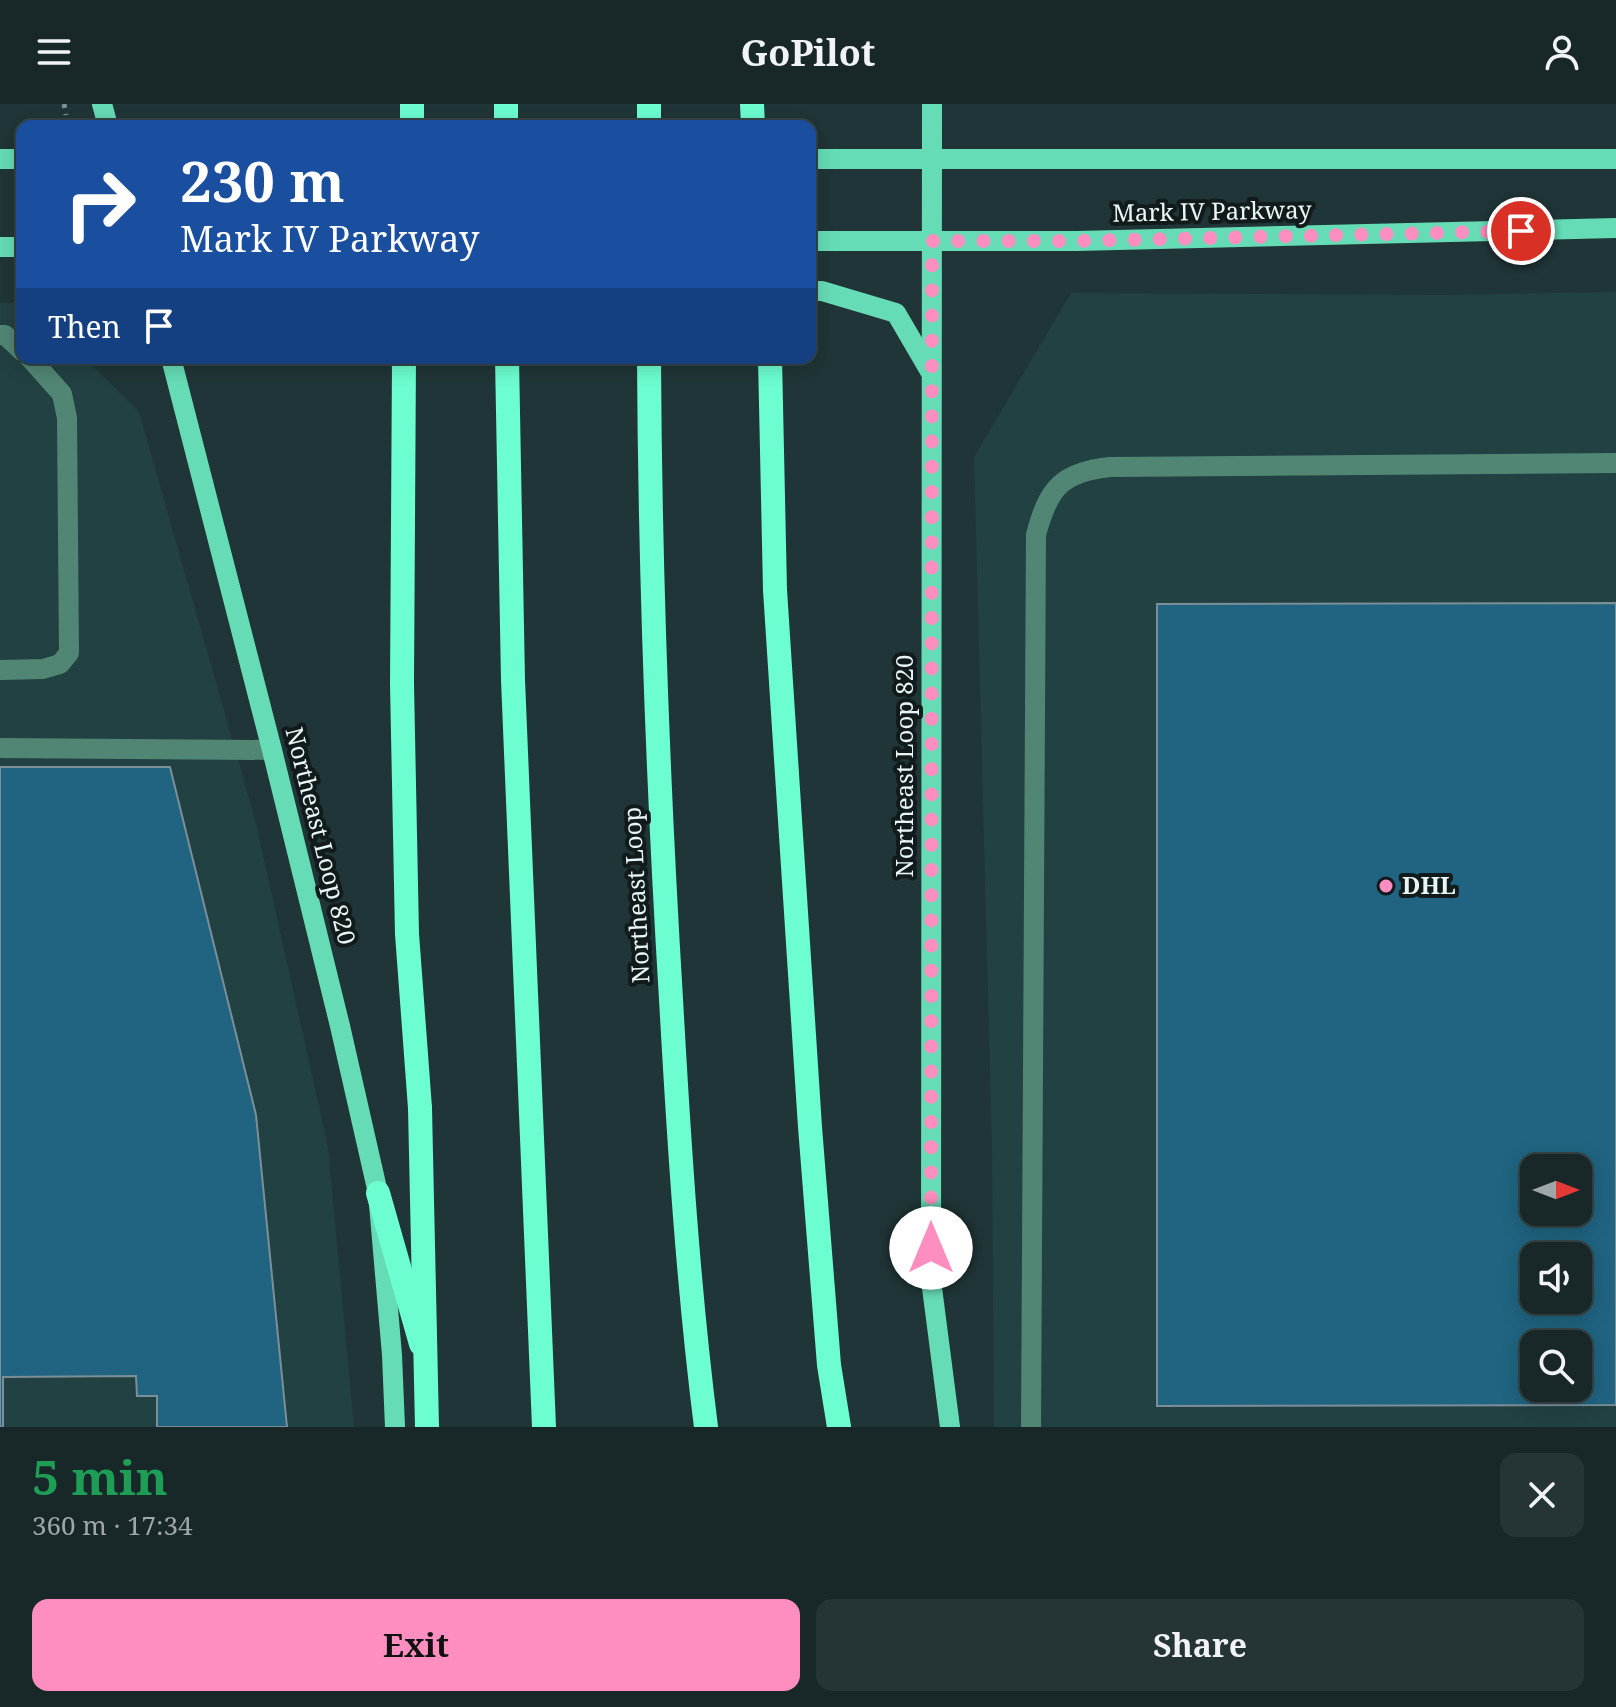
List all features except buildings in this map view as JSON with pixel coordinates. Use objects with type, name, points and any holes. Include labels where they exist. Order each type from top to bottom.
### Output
[{"type":"highway","points":[[404,364],[402,684],[407,934],[420,1108],[427,1427]]},
{"type":"highway","points":[[507,364],[513,680],[544,1427]]},
{"type":"highway","name":"Northeast Loop","points":[[649,364],[650,527],[664,890],[682,1187],[707,1427]]},
{"type":"highway","points":[[770,364],[775,590],[810,1127],[829,1365],[838,1427]]},
{"type":"highway","points":[[378,1193],[422,1346],[438,1427]]},
{"type":"main road","name":"Northeast Loop 820","points":[[932,104],[931,1280],[950,1427]]},
{"type":"main road","points":[[816,159],[1616,159]]},
{"type":"main road","name":"Mark IV Parkway","points":[[816,241],[1077,241],[1616,228]]},
{"type":"main road","points":[[816,291],[896,313],[931,373]]},
{"type":"main road","name":"Northeast Loop 820","points":[[173,364],[272,750],[378,1193],[395,1427]]},
{"type":"lane","points":[[0,335],[5,335],[16,345]]},
{"type":"lane","points":[[0,670],[43,669],[60,664],[69,653],[67,418],[62,394],[35,364]]},
{"type":"lane","points":[[1031,1427],[1036,535],[1043,507],[1053,491],[1070,475],[1110,467],[1616,463]]},
{"type":"lane","points":[[0,748],[272,750]]},
{"type":"path","points":[[64,104],[66,115]]},
{"type":"shaded area","points":[[1616,292],[1616,1427],[994,1427],[992,1148],[974,457],[1071,293],[1446,295]]},
{"type":"shaded area","points":[[0,303],[16,303],[16,364],[91,364],[139,412],[255,819],[328,1147],[354,1427],[0,1427]]},
{"type":"place","name":"DHL","points":[[1386,886]]},
{"type":"route","points":[[931,1248],[932,241],[1077,241],[1521,231]]}]
